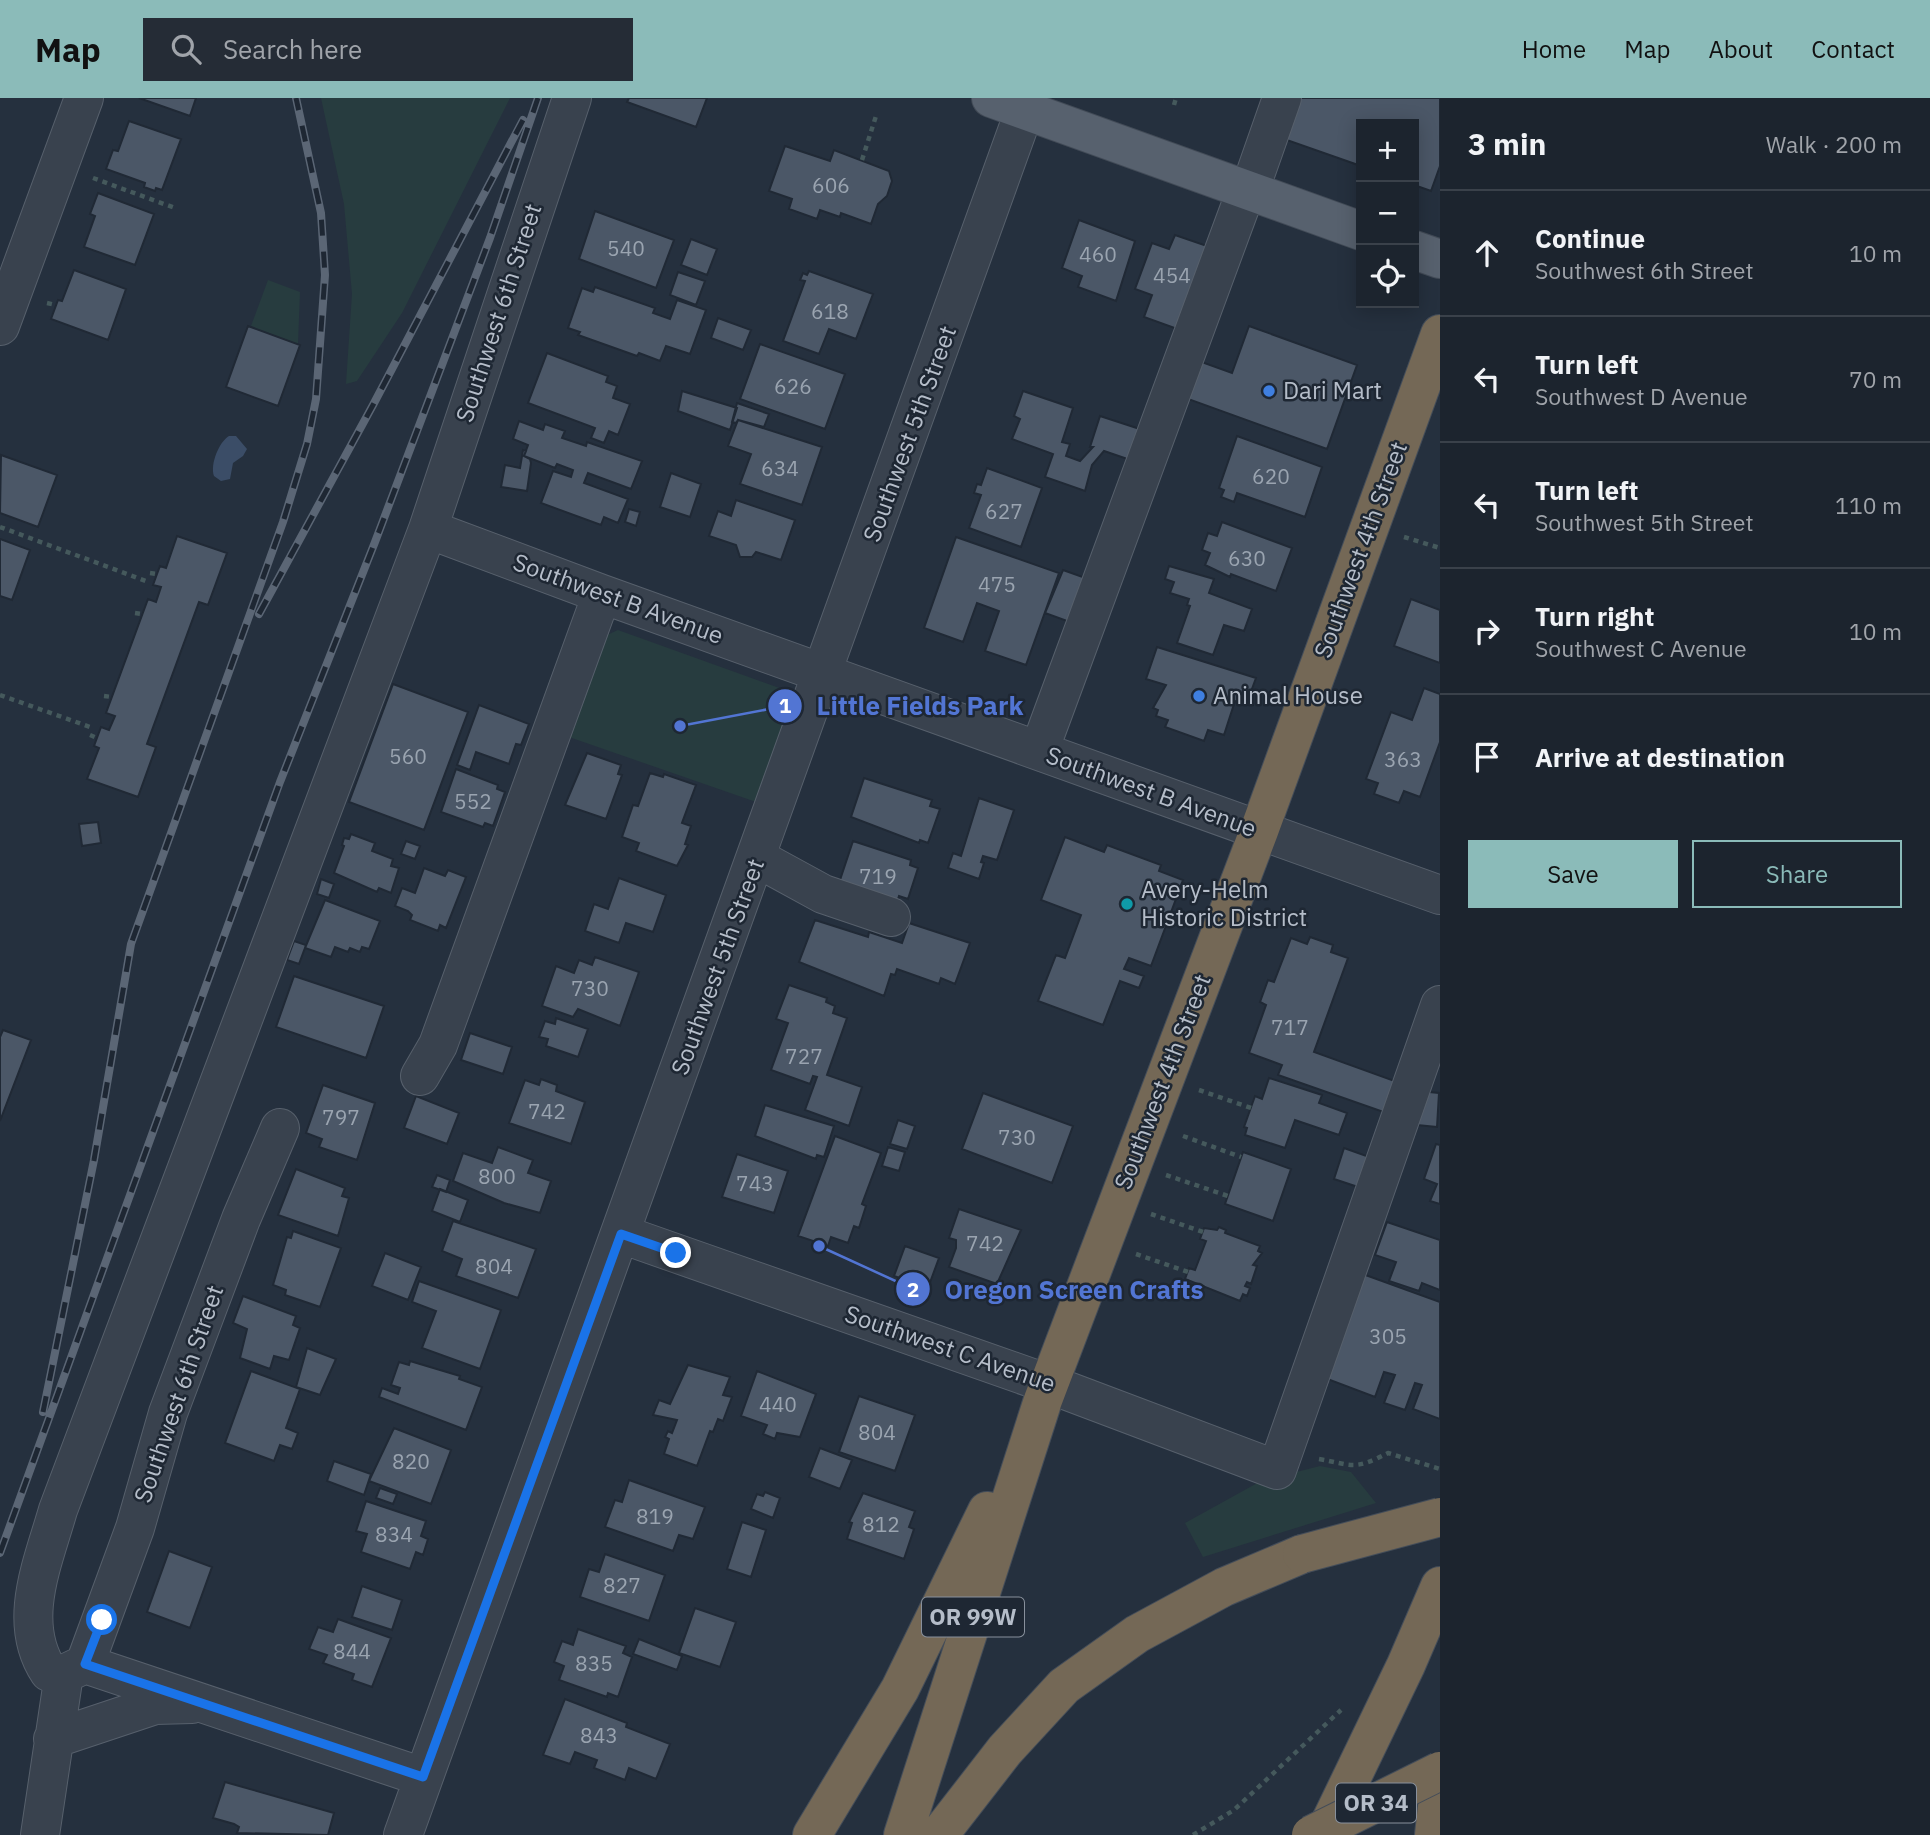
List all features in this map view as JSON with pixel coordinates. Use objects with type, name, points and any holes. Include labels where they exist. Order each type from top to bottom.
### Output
[{"type":"highway","name":"Southwest 4th Street","points":[[903,1835],[1046,1392],[1258,831],[1440,334]]},
{"type":"highway","points":[[812,1835],[900,1689],[1046,1392]]},
{"type":"highway","points":[[939,1835],[1005,1750],[1064,1686],[1137,1634],[1224,1587],[1302,1554],[1440,1517]]},
{"type":"highway","points":[[1324,1835],[1406,1665],[1440,1586]]},
{"type":"highway","name":"OR 34","points":[[1311,1835],[1440,1771]]},
{"type":"highway","points":[[1434,1835],[1440,1780]]},
{"type":"main road","points":[[1015,102],[1247,192],[1356,230]]},
{"type":"main road","points":[[1419,252],[1440,259]]},
{"type":"street","points":[[0,326],[84,98]]},
{"type":"street","name":"Southwest 6th Street","points":[[423,1777],[204,1703],[75,1669],[49,1672],[38,1655],[32,1605],[58,1510],[428,529],[572,98]]},
{"type":"street","points":[[1039,751],[1282,98]]},
{"type":"street","name":"Southwest 5th Street","points":[[403,1835],[824,673],[1015,102]]},
{"type":"street","name":"Southwest B Avenue","points":[[428,529],[1440,895]]},
{"type":"street","points":[[420,1076],[438,1045],[602,594]]},
{"type":"street","points":[[757,858],[823,894],[891,918]]},
{"type":"street","points":[[1277,1470],[1440,1005]]},
{"type":"street","name":"Southwest 6th Street","points":[[40,1835],[45,1816],[53,1739],[75,1669],[135,1528],[168,1413],[241,1219],[281,1128]]},
{"type":"street","name":"Southwest C Avenue","points":[[621,1234],[1046,1392],[1277,1470]]},
{"type":"street","points":[[53,1739],[155,1705],[204,1703]]},
{"type":"path","points":[[1174,105],[1176,98]]},
{"type":"path","points":[[862,160],[876,116]]},
{"type":"path","points":[[93,178],[174,208]]},
{"type":"path","points":[[47,303],[56,305]]},
{"type":"path","points":[[0,527],[146,581]]},
{"type":"path","points":[[150,573],[157,574]]},
{"type":"path","points":[[135,613],[142,614]]},
{"type":"path","points":[[0,695],[93,728]]},
{"type":"path","points":[[104,696],[112,697]]},
{"type":"path","points":[[90,735],[97,738]]},
{"type":"path","points":[[1165,1078],[1251,1108]]},
{"type":"path","points":[[1148,1123],[1241,1157]]},
{"type":"path","points":[[1133,1163],[1227,1196]]},
{"type":"path","points":[[1118,1202],[1203,1232]]},
{"type":"path","points":[[1103,1242],[1188,1272]]},
{"type":"path","points":[[1277,1470],[1320,1459],[1346,1468],[1372,1461],[1388,1453],[1440,1469]]},
{"type":"path","points":[[1193,1835],[1234,1810],[1340,1712],[1346,1700]]},
{"type":"green space","points":[[321,98],[510,98],[402,313],[357,381],[346,384],[352,294],[344,204]]},
{"type":"green space","points":[[268,280],[300,292],[298,344],[251,326]]},
{"type":"green space","points":[[618,630],[785,690],[791,706],[759,803],[569,737],[607,635]]},
{"type":"green space","points":[[1320,1466],[1351,1472],[1376,1503],[1203,1557],[1185,1523],[1261,1481]]},
{"type":"water","points":[[229,436],[236,436],[247,449],[243,456],[233,463],[230,479],[221,481],[214,476],[214,460],[219,448]]},
{"type":"building","points":[[139,98],[196,98],[190,116]]},
{"type":"building","points":[[629,98],[707,98],[696,127],[627,102]]},
{"type":"building","points":[[1296,98],[1440,98],[1440,166],[1431,191],[1419,187],[1419,119],[1356,119],[1356,164],[1281,138]]},
{"type":"building","points":[[129,121],[181,139],[162,190],[156,188],[155,191],[144,187],[145,183],[106,169],[113,150],[118,151]]},
{"type":"building","points":[[785,146],[830,161],[834,150],[889,171],[892,181],[887,196],[878,204],[871,224],[841,213],[840,217],[820,210],[817,219],[789,209],[792,199],[769,191]]},
{"type":"building","points":[[98,193],[154,214],[135,265],[84,247],[95,216],[90,214]]},
{"type":"building","points":[[595,211],[674,240],[656,288],[579,259]]},
{"type":"building","points":[[1079,220],[1135,241],[1116,301],[1078,287],[1082,276],[1062,268]]},
{"type":"building","points":[[1175,235],[1210,247],[1180,330],[1144,317],[1152,295],[1135,289],[1152,243],[1169,249]]},
{"type":"building","points":[[691,239],[717,249],[707,275],[681,265]]},
{"type":"building","points":[[74,270],[126,289],[108,340],[51,319],[58,300],[62,301]]},
{"type":"building","points":[[809,271],[873,294],[856,339],[829,329],[819,354],[783,341],[805,281],[800,280],[803,273],[807,275]]},
{"type":"building","points":[[678,272],[705,281],[696,305],[670,295]]},
{"type":"building","points":[[595,287],[655,308],[653,313],[670,319],[677,300],[706,310],[690,354],[666,346],[660,361],[639,353],[637,356],[578,335],[580,332],[568,328],[582,288],[593,292]]},
{"type":"building","points":[[718,318],[751,330],[743,350],[711,338]]},
{"type":"building","points":[[248,326],[300,345],[278,406],[226,387]]},
{"type":"building","name":"Dari Mart","points":[[1249,326],[1357,365],[1327,449],[1188,399],[1199,361],[1232,373]]},
{"type":"building","points":[[760,344],[845,374],[825,429],[740,399]]},
{"type":"building","points":[[547,353],[608,376],[606,382],[617,386],[613,398],[630,404],[618,435],[609,431],[604,443],[591,438],[595,428],[528,403]]},
{"type":"building","points":[[682,391],[737,408],[730,430],[678,411]]},
{"type":"building","points":[[1023,391],[1073,408],[1062,442],[1070,444],[1066,456],[1080,461],[1093,447],[1090,447],[1100,416],[1149,432],[1139,463],[1104,451],[1092,465],[1085,491],[1045,477],[1053,454],[1012,439],[1020,419],[1014,416]]},
{"type":"building","points":[[737,403],[769,414],[764,427],[738,420],[736,423],[732,422]]},
{"type":"building","points":[[738,420],[822,447],[802,505],[740,484],[751,454],[728,446]]},
{"type":"building","points":[[519,421],[543,430],[545,424],[565,431],[562,438],[586,446],[587,442],[642,461],[631,489],[588,473],[584,483],[628,499],[618,523],[604,517],[601,525],[541,503],[553,471],[571,477],[573,470],[557,464],[555,468],[524,456],[528,445],[513,439]]},
{"type":"building","points":[[1237,436],[1322,467],[1305,517],[1237,493],[1234,502],[1221,497],[1224,490],[1219,488]]},
{"type":"building","points":[[523,450],[526,451],[524,456],[530,459],[531,463],[527,491],[501,487],[505,465],[520,468]]},
{"type":"building","points":[[1,455],[57,475],[38,527],[0,513]]},
{"type":"building","points":[[987,468],[1042,488],[1021,547],[969,528],[981,495],[974,493],[977,484],[981,485]]},
{"type":"building","points":[[671,473],[701,484],[690,517],[660,507]]},
{"type":"building","points":[[736,500],[795,520],[781,560],[756,552],[752,557],[740,557],[736,545],[709,536],[718,511],[731,516]]},
{"type":"building","points":[[629,509],[640,512],[636,526],[625,522]]},
{"type":"building","points":[[1222,522],[1292,548],[1276,591],[1231,574],[1230,577],[1205,565],[1210,553],[1202,550],[1208,533],[1217,536]]},
{"type":"building","points":[[177,536],[227,553],[208,605],[199,602],[147,744],[156,747],[138,797],[87,779],[99,748],[94,746],[101,727],[109,730],[115,716],[106,713],[148,599],[156,602],[161,587],[153,585],[157,574],[160,566],[166,568]]},
{"type":"building","points":[[956,537],[1059,573],[1026,665],[985,651],[999,611],[977,603],[963,642],[924,628]]},
{"type":"building","points":[[0,539],[30,550],[12,600],[0,596]]},
{"type":"building","points":[[1169,566],[1214,579],[1209,593],[1252,609],[1244,631],[1224,625],[1213,655],[1177,643],[1190,606],[1187,605],[1189,599],[1170,593],[1174,582],[1165,579]]},
{"type":"building","points":[[1063,570],[1094,581],[1078,625],[1045,613]]},
{"type":"building","points":[[1411,599],[1440,610],[1440,663],[1394,646]]},
{"type":"building","points":[[1157,647],[1256,678],[1246,705],[1235,701],[1224,735],[1208,730],[1204,741],[1165,727],[1168,720],[1156,716],[1158,710],[1153,708],[1166,685],[1146,679]]},
{"type":"building","points":[[393,684],[468,712],[424,830],[349,802]]},
{"type":"building","points":[[1424,688],[1440,694],[1440,742],[1420,797],[1404,791],[1399,803],[1374,794],[1378,783],[1366,779],[1391,712],[1412,720]]},
{"type":"building","points":[[479,705],[529,724],[521,745],[516,744],[509,764],[476,752],[470,770],[457,765]]},
{"type":"building","points":[[587,753],[621,765],[618,774],[622,775],[606,819],[565,805]]},
{"type":"building","points":[[456,769],[498,785],[497,789],[505,792],[493,826],[485,823],[483,827],[441,812]]},
{"type":"building","points":[[650,773],[663,777],[664,774],[696,785],[682,823],[691,826],[685,844],[688,845],[677,866],[636,851],[639,843],[622,837],[633,805],[638,806]]},
{"type":"building","points":[[864,778],[932,800],[930,806],[940,809],[928,843],[920,840],[919,843],[851,817]]},
{"type":"building","points":[[979,798],[1014,810],[997,860],[983,856],[981,862],[984,863],[979,879],[948,868],[953,853],[961,856]]},
{"type":"building","points":[[98,822],[101,843],[82,846],[79,824]]},
{"type":"building","points":[[351,834],[375,843],[372,851],[393,859],[391,866],[399,868],[391,893],[379,888],[377,892],[334,873],[344,846],[344,838],[349,839]]},
{"type":"building","points":[[1065,837],[1104,852],[1107,845],[1161,865],[1159,871],[1183,880],[1151,966],[1129,958],[1124,969],[1144,976],[1139,988],[1120,981],[1103,1025],[1038,1001],[1056,955],[1065,958],[1081,915],[1041,900]]},
{"type":"building","points":[[406,841],[420,846],[415,859],[401,854]]},
{"type":"building","points":[[853,841],[911,860],[910,865],[918,868],[908,899],[899,896],[896,906],[838,886]]},
{"type":"building","points":[[424,868],[445,876],[448,870],[466,877],[446,928],[440,925],[438,931],[410,920],[412,915],[408,911],[395,906],[402,888],[415,893]]},
{"type":"building","points":[[619,878],[666,895],[653,932],[626,923],[619,943],[585,931],[594,904],[608,909]]},
{"type":"building","points":[[321,879],[334,884],[329,898],[317,894]]},
{"type":"building","points":[[325,900],[380,921],[369,949],[362,947],[360,952],[350,948],[348,952],[335,947],[331,957],[305,948]]},
{"type":"building","points":[[815,920],[868,937],[869,932],[902,943],[909,923],[970,943],[955,984],[941,978],[939,984],[897,969],[895,975],[891,974],[884,996],[799,962]]},
{"type":"building","points":[[1310,937],[1333,945],[1331,952],[1348,958],[1314,1052],[1403,1084],[1392,1115],[1278,1075],[1282,1065],[1249,1053],[1266,1005],[1260,1002],[1268,980],[1274,982],[1291,938],[1307,944]]},
{"type":"building","points":[[294,941],[306,945],[299,964],[287,960]]},
{"type":"building","points":[[595,957],[639,972],[620,1026],[578,1009],[573,1017],[542,1006],[556,966],[574,973],[579,960],[592,965]]},
{"type":"building","points":[[294,976],[384,1006],[366,1058],[276,1027]]},
{"type":"building","points":[[789,985],[827,998],[826,1002],[835,1006],[833,1013],[847,1018],[827,1075],[862,1087],[849,1126],[805,1110],[817,1077],[813,1076],[810,1084],[771,1070],[788,1023],[776,1019]]},
{"type":"building","points":[[556,1018],[588,1029],[578,1057],[546,1046],[548,1039],[539,1037],[545,1021],[555,1024]]},
{"type":"building","points":[[3,1030],[31,1040],[0,1121],[0,1037]]},
{"type":"building","points":[[470,1033],[512,1047],[503,1074],[461,1060]]},
{"type":"building","points":[[1269,1078],[1322,1095],[1319,1103],[1347,1113],[1339,1135],[1295,1120],[1285,1148],[1245,1135],[1247,1128],[1244,1127],[1255,1096],[1262,1099]]},
{"type":"building","points":[[541,1079],[557,1085],[556,1091],[585,1102],[571,1144],[509,1123],[525,1080],[539,1085]]},
{"type":"building","points":[[323,1085],[375,1103],[357,1160],[319,1147],[322,1139],[306,1133]]},
{"type":"building","points":[[1419,1091],[1439,1093],[1437,1127],[1417,1125]]},
{"type":"building","points":[[983,1093],[1073,1126],[1052,1183],[962,1149]]},
{"type":"building","points":[[416,1096],[459,1113],[447,1144],[404,1128]]},
{"type":"building","points":[[765,1105],[834,1126],[824,1157],[817,1155],[816,1159],[755,1136]]},
{"type":"building","points":[[898,1120],[915,1126],[907,1149],[890,1144]]},
{"type":"building","points":[[835,1136],[881,1153],[862,1204],[866,1206],[859,1228],[854,1226],[848,1243],[831,1237],[828,1246],[798,1236]]},
{"type":"building","points":[[1436,1144],[1440,1145],[1440,1204],[1430,1201],[1437,1184],[1424,1179]]},
{"type":"building","points":[[498,1147],[533,1160],[528,1173],[551,1181],[540,1213],[504,1203],[453,1181],[463,1153],[492,1163]]},
{"type":"building","points":[[888,1147],[905,1152],[899,1171],[882,1166]]},
{"type":"building","points":[[1344,1148],[1375,1159],[1364,1189],[1334,1179]]},
{"type":"building","points":[[1243,1152],[1291,1169],[1273,1221],[1225,1204]]},
{"type":"building","points":[[737,1154],[788,1171],[774,1213],[722,1197]]},
{"type":"building","points":[[296,1169],[345,1188],[342,1196],[349,1198],[338,1236],[278,1215]]},
{"type":"building","points":[[437,1175],[450,1180],[446,1192],[432,1187]]},
{"type":"building","points":[[440,1189],[468,1200],[460,1222],[432,1211]]},
{"type":"building","points":[[959,1209],[1021,1230],[997,1284],[949,1267],[956,1240],[949,1238]]},
{"type":"building","points":[[453,1221],[536,1249],[518,1298],[456,1276],[462,1259],[442,1251]]},
{"type":"building","points":[[1387,1222],[1440,1240],[1440,1290],[1422,1283],[1419,1291],[1389,1281],[1396,1262],[1375,1255]]},
{"type":"building","points":[[1219,1227],[1226,1230],[1225,1233],[1260,1246],[1258,1251],[1262,1253],[1253,1265],[1257,1266],[1251,1284],[1247,1282],[1245,1286],[1250,1288],[1247,1296],[1243,1294],[1240,1301],[1185,1279],[1189,1268],[1195,1270],[1206,1241],[1200,1239],[1204,1228],[1217,1230]]},
{"type":"building","points":[[293,1231],[341,1248],[320,1307],[285,1295],[286,1290],[273,1285],[287,1237],[291,1238]]},
{"type":"building","points":[[905,1246],[939,1258],[928,1288],[894,1276]]},
{"type":"building","points":[[385,1253],[421,1267],[408,1300],[372,1286]]},
{"type":"building","points":[[1360,1273],[1440,1302],[1440,1419],[1413,1409],[1422,1385],[1415,1383],[1405,1410],[1384,1403],[1395,1375],[1384,1372],[1375,1397],[1322,1377]]},
{"type":"building","points":[[419,1281],[501,1310],[480,1369],[422,1348],[436,1311],[412,1302]]},
{"type":"building","points":[[243,1296],[296,1316],[293,1325],[300,1328],[289,1360],[274,1356],[270,1369],[240,1358],[247,1329],[233,1323]]},
{"type":"building","points":[[307,1348],[336,1359],[320,1395],[296,1387]]},
{"type":"building","points":[[410,1361],[460,1376],[459,1379],[482,1387],[466,1430],[379,1397],[382,1388],[398,1394],[400,1388],[391,1385],[399,1362],[409,1365]]},
{"type":"building","points":[[688,1365],[730,1377],[723,1395],[732,1397],[723,1421],[718,1419],[713,1432],[710,1431],[697,1466],[664,1454],[669,1439],[665,1437],[668,1431],[672,1433],[677,1420],[653,1415],[659,1400],[670,1404]]},
{"type":"building","points":[[251,1371],[300,1389],[286,1428],[298,1433],[292,1449],[280,1445],[274,1461],[225,1443]]},
{"type":"building","points":[[757,1371],[816,1394],[800,1437],[777,1433],[775,1439],[763,1434],[767,1425],[741,1416]]},
{"type":"building","points":[[859,1396],[915,1415],[895,1471],[839,1452]]},
{"type":"building","points":[[394,1428],[451,1450],[431,1504],[369,1481]]},
{"type":"building","points":[[820,1448],[852,1460],[840,1489],[809,1477]]},
{"type":"building","points":[[334,1461],[371,1474],[364,1495],[327,1481]]},
{"type":"building","points":[[629,1480],[705,1507],[693,1539],[679,1535],[673,1551],[605,1527],[615,1500],[622,1502]]},
{"type":"building","points":[[380,1488],[397,1494],[393,1504],[376,1498]]},
{"type":"building","points":[[765,1492],[780,1498],[773,1518],[751,1509],[757,1494],[763,1496]]},
{"type":"building","points":[[863,1493],[915,1511],[909,1527],[914,1529],[904,1559],[847,1539],[852,1523],[849,1522]]},
{"type":"building","points":[[366,1501],[426,1521],[421,1536],[428,1539],[423,1555],[416,1552],[410,1569],[361,1552],[367,1534],[356,1531]]},
{"type":"building","points":[[742,1522],[766,1530],[751,1577],[727,1569]]},
{"type":"building","points":[[169,1551],[212,1567],[190,1628],[147,1612]]},
{"type":"building","points":[[605,1554],[665,1575],[649,1621],[580,1597],[589,1569],[599,1572]]},
{"type":"building","points":[[362,1586],[402,1600],[392,1630],[352,1617]]},
{"type":"building","points":[[695,1608],[736,1622],[720,1667],[679,1653]]},
{"type":"building","points":[[338,1619],[391,1638],[372,1687],[352,1680],[354,1674],[323,1663],[327,1655],[309,1649],[318,1627],[333,1632]]},
{"type":"building","points":[[578,1629],[626,1646],[623,1653],[632,1657],[618,1697],[608,1693],[607,1697],[559,1680],[564,1666],[554,1662],[562,1641],[573,1645]]},
{"type":"building","points":[[639,1639],[682,1656],[677,1670],[633,1654]]},
{"type":"building","points":[[565,1699],[627,1723],[626,1727],[670,1744],[656,1779],[629,1768],[625,1780],[594,1768],[597,1760],[575,1752],[570,1764],[543,1755]]},
{"type":"building","points":[[225,1782],[334,1813],[328,1835],[237,1833],[239,1827],[213,1818]]},
{"type":"railway","points":[[43,1412],[94,1160],[131,944],[283,522],[307,444],[316,399],[325,275],[321,213],[296,98]]},
{"type":"railway","points":[[0,1553],[280,782],[375,542],[490,238],[538,98]]},
{"type":"railway","points":[[259,614],[523,120]]},
{"type":"place","name":"Dari Mart","points":[[1269,391]]},
{"type":"place","name":"Animal House","points":[[1199,696]]},
{"type":"place","name":"Little Fields Park","points":[[680,726]]},
{"type":"place","name":"Avery-Helm Historic District","points":[[1127,904]]},
{"type":"place","name":"Oregon Screen Crafts","points":[[819,1246]]},
{"type":"route","points":[[102,1620],[85,1664],[423,1777],[621,1234],[676,1253]]}]
